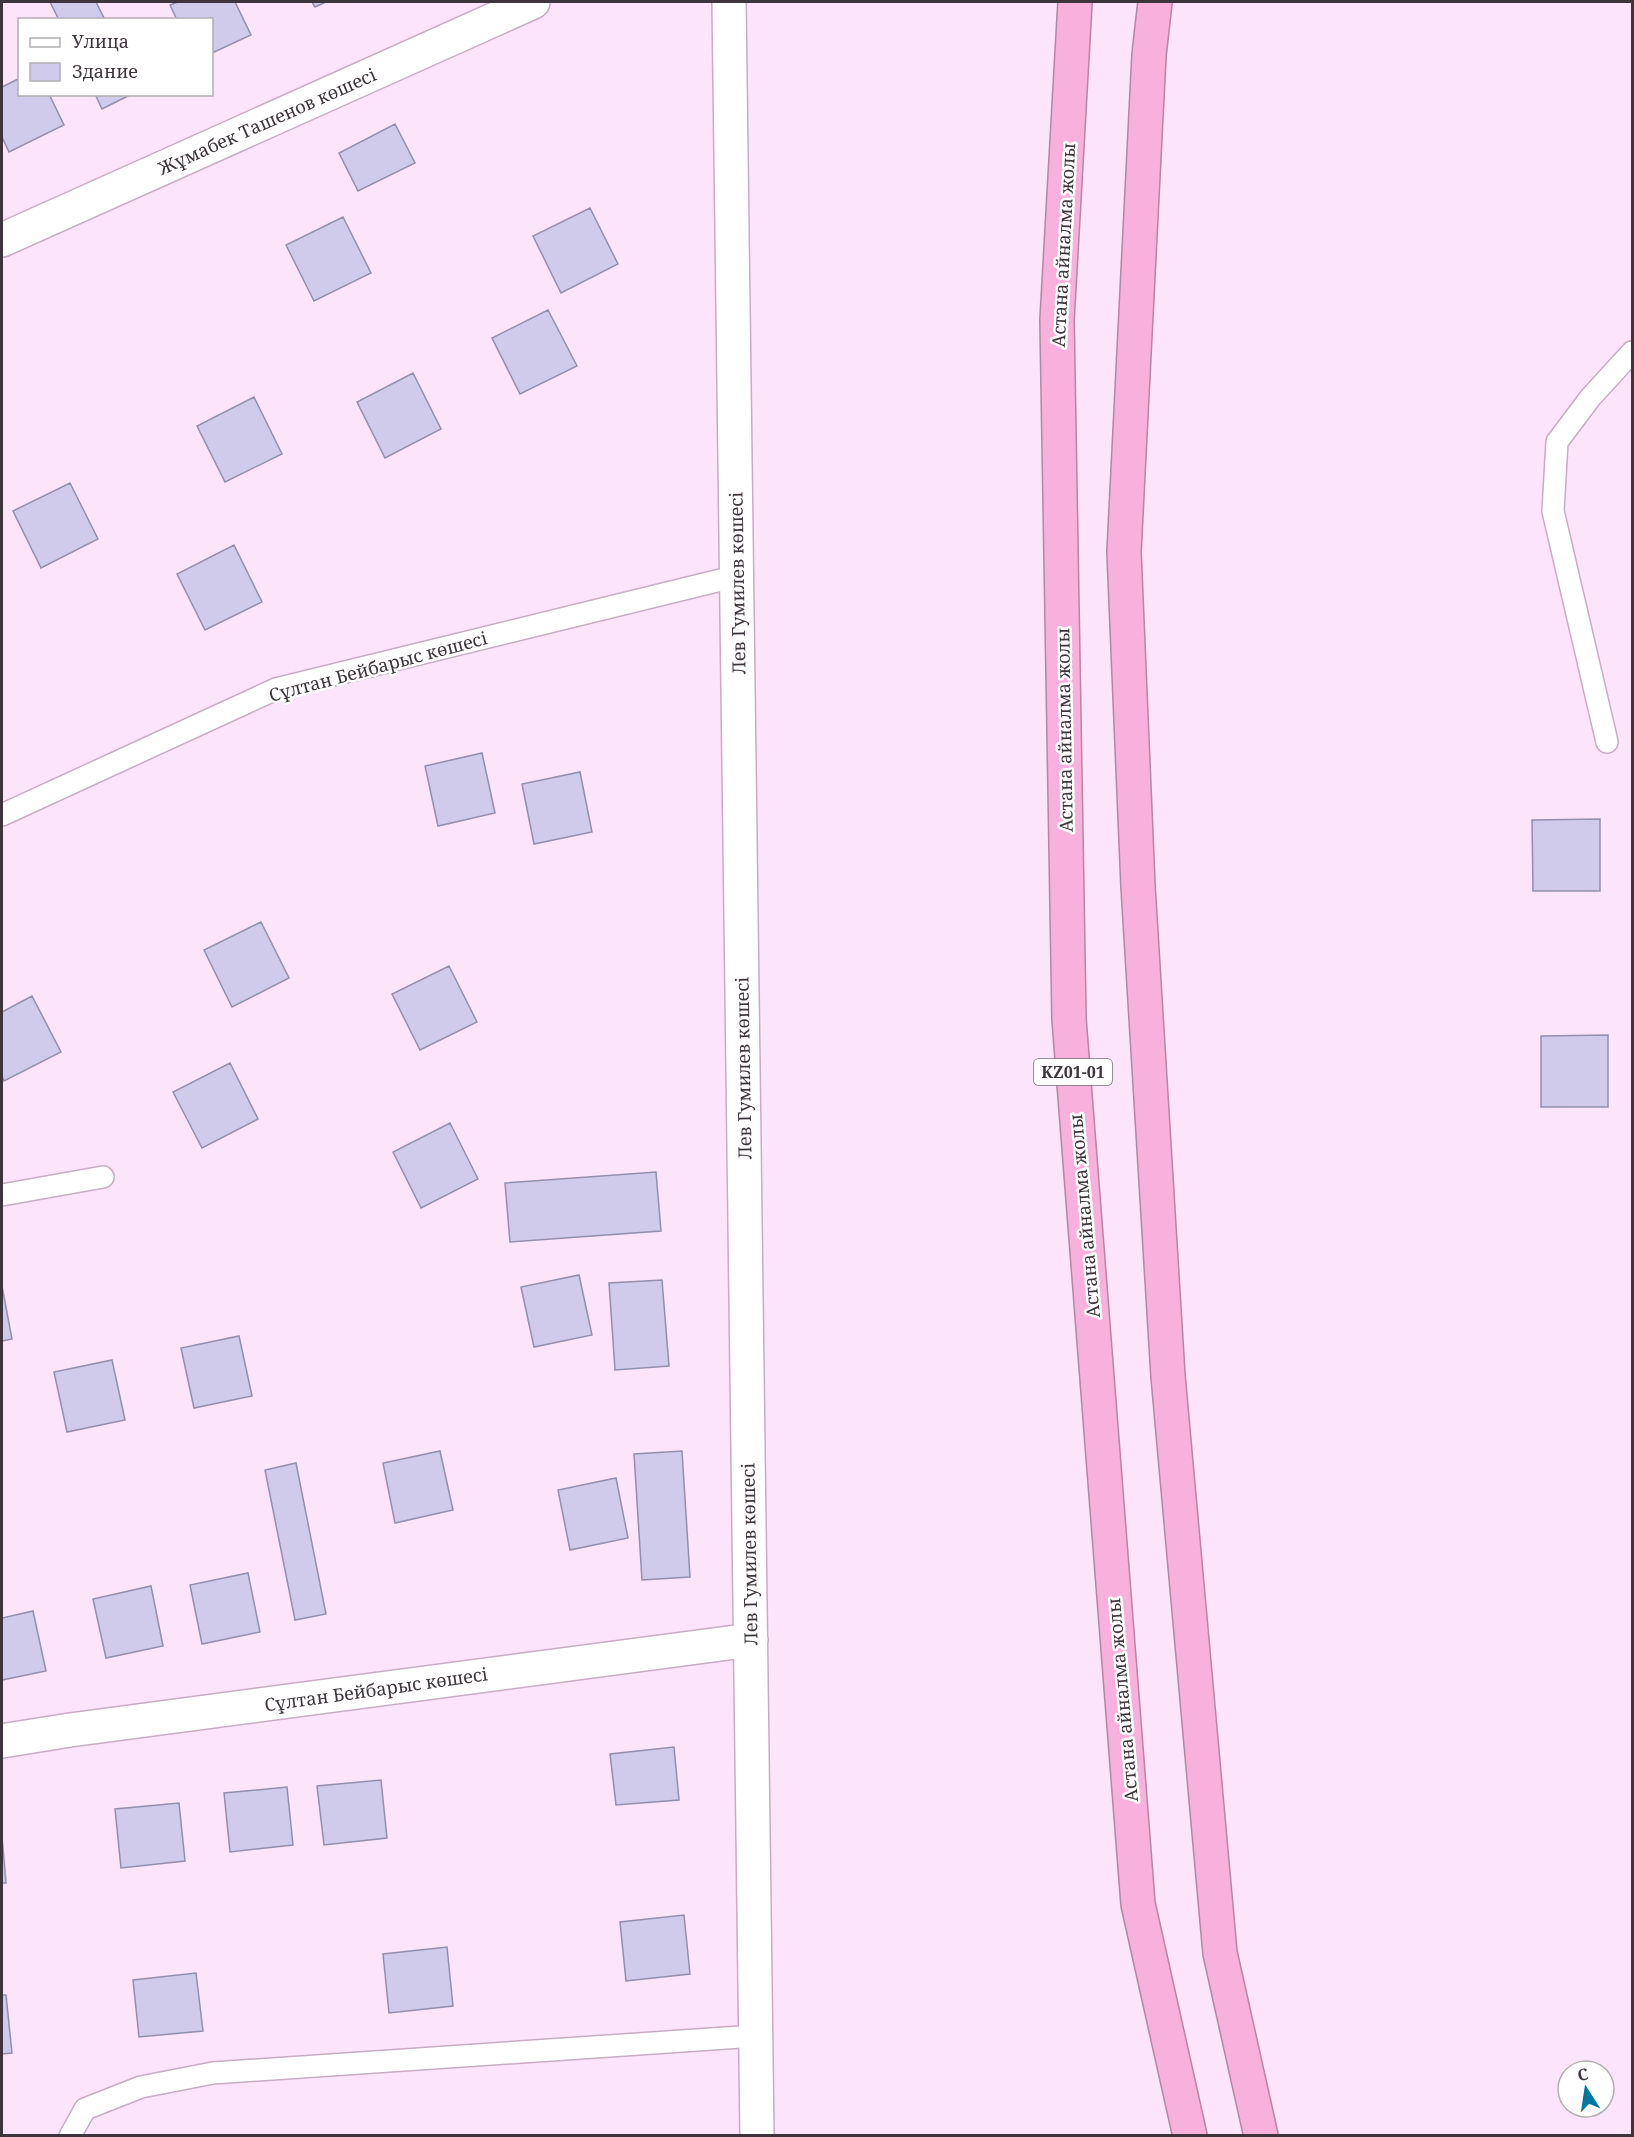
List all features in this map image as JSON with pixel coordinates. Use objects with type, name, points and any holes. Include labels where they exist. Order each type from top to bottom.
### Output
[{"type":"highway","name":"Астана айналма жолы","points":[[1075,2],[1057,320],[1069,1019],[1138,1904],[1190,2136]]},
{"type":"highway","points":[[1155,2],[1149,55],[1124,552],[1138,886],[1168,1376],[1219,1941],[1261,2136]]},
{"type":"highway","points":[[1149,55],[1176,2]]},
{"type":"street","name":"Жұмабек Ташенов көшесі","points":[[2,240],[533,2]]},
{"type":"street","name":"Лев Гумилев көшесі","points":[[729,2],[757,2136]]},
{"type":"street","name":"Сұлтан Бейбарыс көшесі","points":[[2,1741],[70,1730],[751,1640]]},
{"type":"lane","points":[[1607,742],[1553,511],[1557,442],[1590,398],[1632,352]]},
{"type":"lane","name":"Сұлтан Бейбарыс көшесі","points":[[2,815],[276,689],[737,576]]},
{"type":"lane","points":[[2,1195],[103,1177]]},
{"type":"lane","points":[[70,2136],[86,2109],[141,2087],[213,2073],[756,2036]]},
{"type":"building","points":[[50,2],[96,2],[104,18],[58,18]]},
{"type":"building","points":[[178,2],[235,2],[251,35],[213,53],[213,18],[176,18],[170,5]]},
{"type":"building","points":[[312,2],[326,2],[315,7]]},
{"type":"building","points":[[18,79],[18,96],[50,96],[64,125],[9,152],[2,137],[2,87]]},
{"type":"building","points":[[96,96],[128,96],[102,109]]},
{"type":"building","points":[[395,124],[415,163],[358,191],[339,153]]},
{"type":"building","points":[[590,208],[618,264],[561,293],[533,236]]},
{"type":"building","points":[[343,217],[371,273],[314,301],[286,245]]},
{"type":"building","points":[[548,310],[577,366],[520,394],[492,338]]},
{"type":"building","points":[[413,373],[441,429],[385,458],[357,402]]},
{"type":"building","points":[[254,397],[282,454],[225,482],[197,426]]},
{"type":"building","points":[[70,483],[98,539],[41,568],[13,511]]},
{"type":"building","points":[[234,545],[262,602],[205,630],[177,574]]},
{"type":"building","points":[[482,753],[495,813],[438,826],[425,766]]},
{"type":"building","points":[[580,772],[592,832],[534,844],[522,784]]},
{"type":"building","points":[[1600,819],[1600,891],[1533,891],[1532,820]]},
{"type":"building","points":[[261,922],[289,978],[232,1007],[204,950]]},
{"type":"building","points":[[449,966],[477,1022],[420,1050],[392,994]]},
{"type":"building","points":[[32,996],[61,1052],[4,1081],[2,1076],[2,1012]]},
{"type":"building","points":[[1608,1035],[1608,1107],[1541,1107],[1541,1036]]},
{"type":"building","points":[[230,1063],[258,1119],[202,1148],[173,1092]]},
{"type":"building","points":[[450,1123],[478,1179],[421,1208],[393,1152]]},
{"type":"building","points":[[656,1172],[661,1231],[510,1242],[505,1183]]},
{"type":"building","points":[[579,1275],[592,1335],[534,1347],[521,1287]]},
{"type":"building","points":[[662,1280],[669,1366],[615,1370],[609,1283]]},
{"type":"building","points":[[2,1286],[12,1339],[2,1341]]},
{"type":"building","points":[[239,1336],[252,1396],[194,1408],[181,1348]]},
{"type":"building","points":[[112,1360],[125,1420],[67,1432],[54,1372]]},
{"type":"building","points":[[440,1451],[453,1510],[395,1523],[383,1463]]},
{"type":"building","points":[[682,1451],[690,1577],[642,1580],[634,1454]]},
{"type":"building","points":[[296,1463],[326,1614],[295,1620],[265,1470]]},
{"type":"building","points":[[616,1478],[628,1538],[570,1550],[558,1490]]},
{"type":"building","points":[[248,1573],[260,1632],[202,1644],[190,1585]]},
{"type":"building","points":[[151,1586],[163,1646],[106,1658],[93,1599]]},
{"type":"building","points":[[33,1611],[46,1671],[2,1680],[2,1618]]},
{"type":"building","points":[[674,1747],[679,1800],[616,1805],[610,1754]]},
{"type":"building","points":[[381,1780],[387,1838],[324,1845],[317,1786]]},
{"type":"building","points":[[287,1787],[293,1845],[230,1852],[224,1793]]},
{"type":"building","points":[[179,1803],[185,1861],[121,1868],[115,1809]]},
{"type":"building","points":[[2,1836],[6,1883],[2,1883]]},
{"type":"building","points":[[684,1915],[690,1974],[626,1981],[620,1922]]},
{"type":"building","points":[[447,1947],[453,2006],[389,2013],[383,1954]]},
{"type":"building","points":[[196,1973],[203,2031],[139,2037],[133,1980]]},
{"type":"building","points":[[2,1995],[6,1995],[12,2053],[2,2054]]}]
